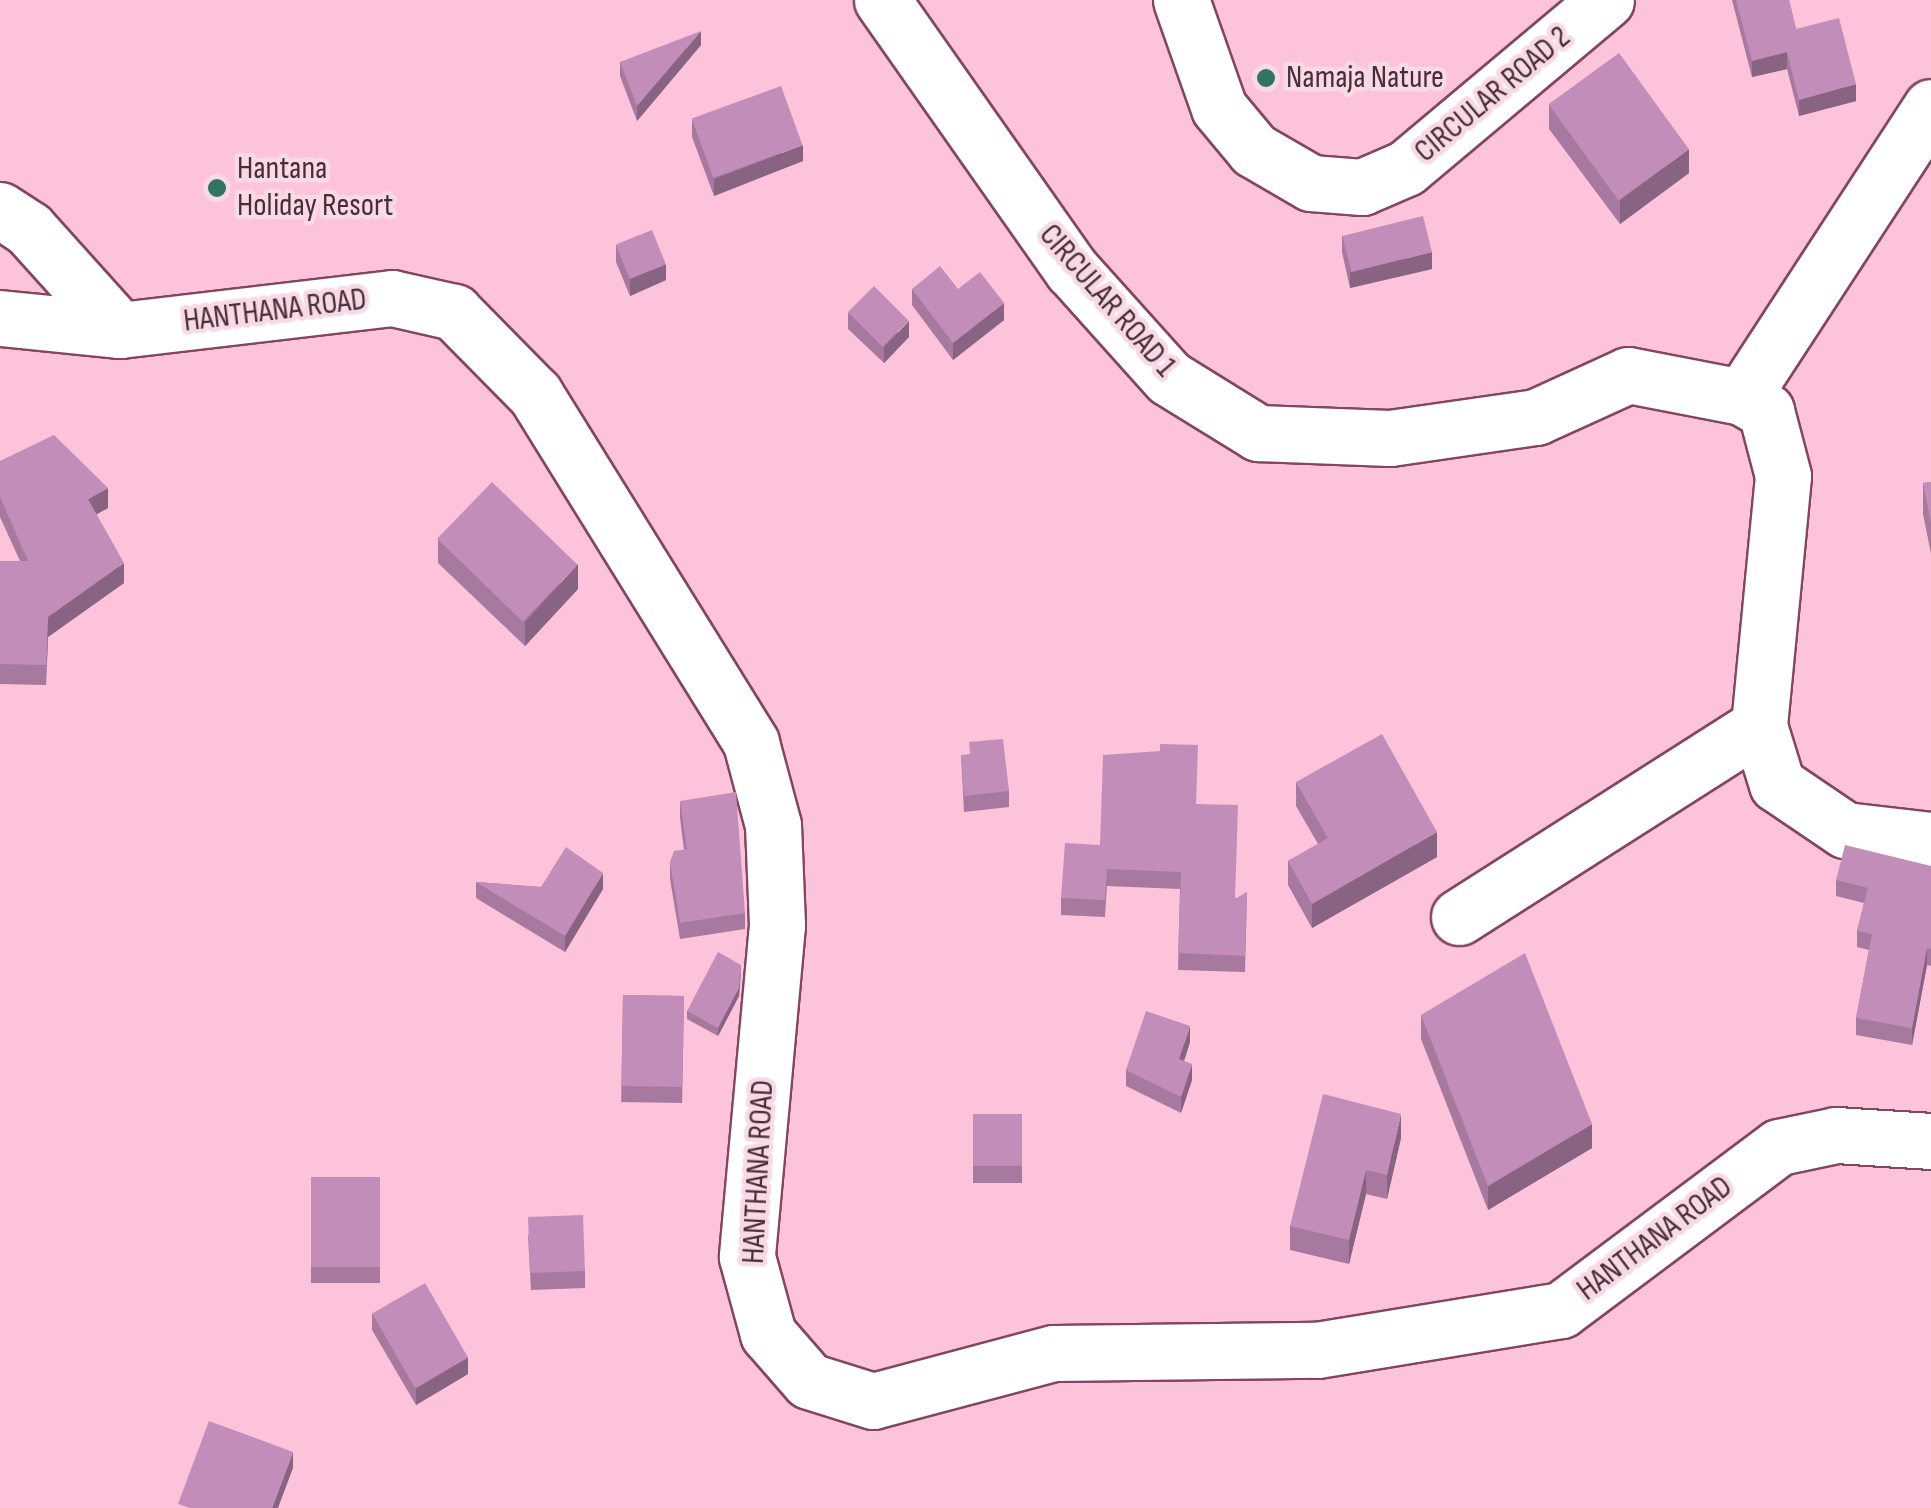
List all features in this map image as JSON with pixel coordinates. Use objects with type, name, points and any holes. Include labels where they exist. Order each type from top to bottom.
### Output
[{"type":"street","name":"CIRCULAR ROAD 1","points":[[882,0],[1072,270],[1169,378],[1258,433],[1390,438],[1536,417],[1628,375],[1742,396]]},
{"type":"street","name":"CIRCULAR ROAD 2","points":[[1180,0],[1219,108],[1254,150],[1311,184],[1362,186],[1406,168],[1606,0]]},
{"type":"street","points":[[1931,106],[1742,396],[1766,412],[1783,476],[1759,726],[1777,784],[1844,830],[1931,840]]},
{"type":"street","points":[[0,210],[29,229],[120,330]]},
{"type":"street","name":"HANTHANA ROAD","points":[[0,318],[120,330],[392,298],[454,312],[534,394],[751,743],[773,824],[777,924],[747,1258],[768,1334],[809,1380],[874,1401],[1054,1353],[1317,1350],[1561,1310],[1779,1147],[1836,1134],[1931,1141]]},
{"type":"street","points":[[1459,917],[1759,726]]},
{"type":"building","points":[[1736,0],[1789,0],[1796,29],[1839,18],[1856,84],[1799,100],[1787,52],[1752,61]]},
{"type":"building","points":[[701,31],[637,106],[620,62]]},
{"type":"building","points":[[1619,53],[1689,149],[1619,200],[1549,104]]},
{"type":"building","points":[[781,86],[803,145],[713,178],[692,118]]},
{"type":"building","points":[[1423,216],[1432,252],[1351,272],[1342,236]]},
{"type":"building","points":[[652,230],[666,264],[630,279],[616,245]]},
{"type":"building","points":[[940,266],[958,289],[980,272],[1004,303],[953,343],[912,289]]},
{"type":"building","points":[[874,286],[909,321],[882,347],[848,312]]},
{"type":"building","points":[[54,435],[108,488],[88,499],[124,563],[48,617],[46,665],[0,664],[0,561],[28,561],[0,497],[0,461]]},
{"type":"building","points":[[492,482],[578,565],[523,621],[437,539]]},
{"type":"building","points":[[1931,482],[1931,523],[1923,483]]},
{"type":"building","points":[[1382,734],[1437,832],[1312,904],[1288,861],[1328,838],[1296,782]]},
{"type":"building","points":[[1003,739],[1009,791],[964,796],[961,755],[970,754],[969,742]]},
{"type":"building","points":[[1160,744],[1198,745],[1196,804],[1238,805],[1235,899],[1247,892],[1245,956],[1178,953],[1181,872],[1107,869],[1105,900],[1061,898],[1065,843],[1100,845],[1103,755],[1160,751]]},
{"type":"building","points":[[736,792],[745,913],[680,923],[670,862],[674,851],[687,849],[680,801]]},
{"type":"building","points":[[1845,845],[1931,866],[1931,949],[1927,948],[1912,1028],[1856,1018],[1872,934],[1857,931],[1868,888],[1836,880]]},
{"type":"building","points":[[566,847],[603,873],[565,936],[476,882],[541,887]]},
{"type":"building","points":[[718,952],[741,965],[739,988],[718,1028],[687,1011]]},
{"type":"building","points":[[1525,953],[1592,1124],[1488,1186],[1421,1015]]},
{"type":"building","points":[[623,995],[684,996],[682,1087],[621,1086]]},
{"type":"building","points":[[1146,1011],[1190,1026],[1179,1059],[1192,1064],[1181,1097],[1126,1070]]},
{"type":"building","points":[[1323,1094],[1401,1114],[1387,1175],[1366,1170],[1349,1240],[1290,1226]]},
{"type":"building","points":[[973,1114],[1022,1114],[1022,1166],[973,1166]]},
{"type":"building","points":[[311,1177],[380,1177],[380,1267],[311,1267]]},
{"type":"building","points":[[583,1215],[585,1271],[530,1273],[528,1217]]},
{"type":"building","points":[[425,1283],[468,1357],[415,1388],[372,1314]]},
{"type":"building","points":[[209,1421],[293,1452],[272,1508],[190,1508],[178,1504]]},
{"type":"place","name":"Namaja Nature","points":[[1266,78]]},
{"type":"place","name":"Hantana Holiday Resort","points":[[217,188]]}]
